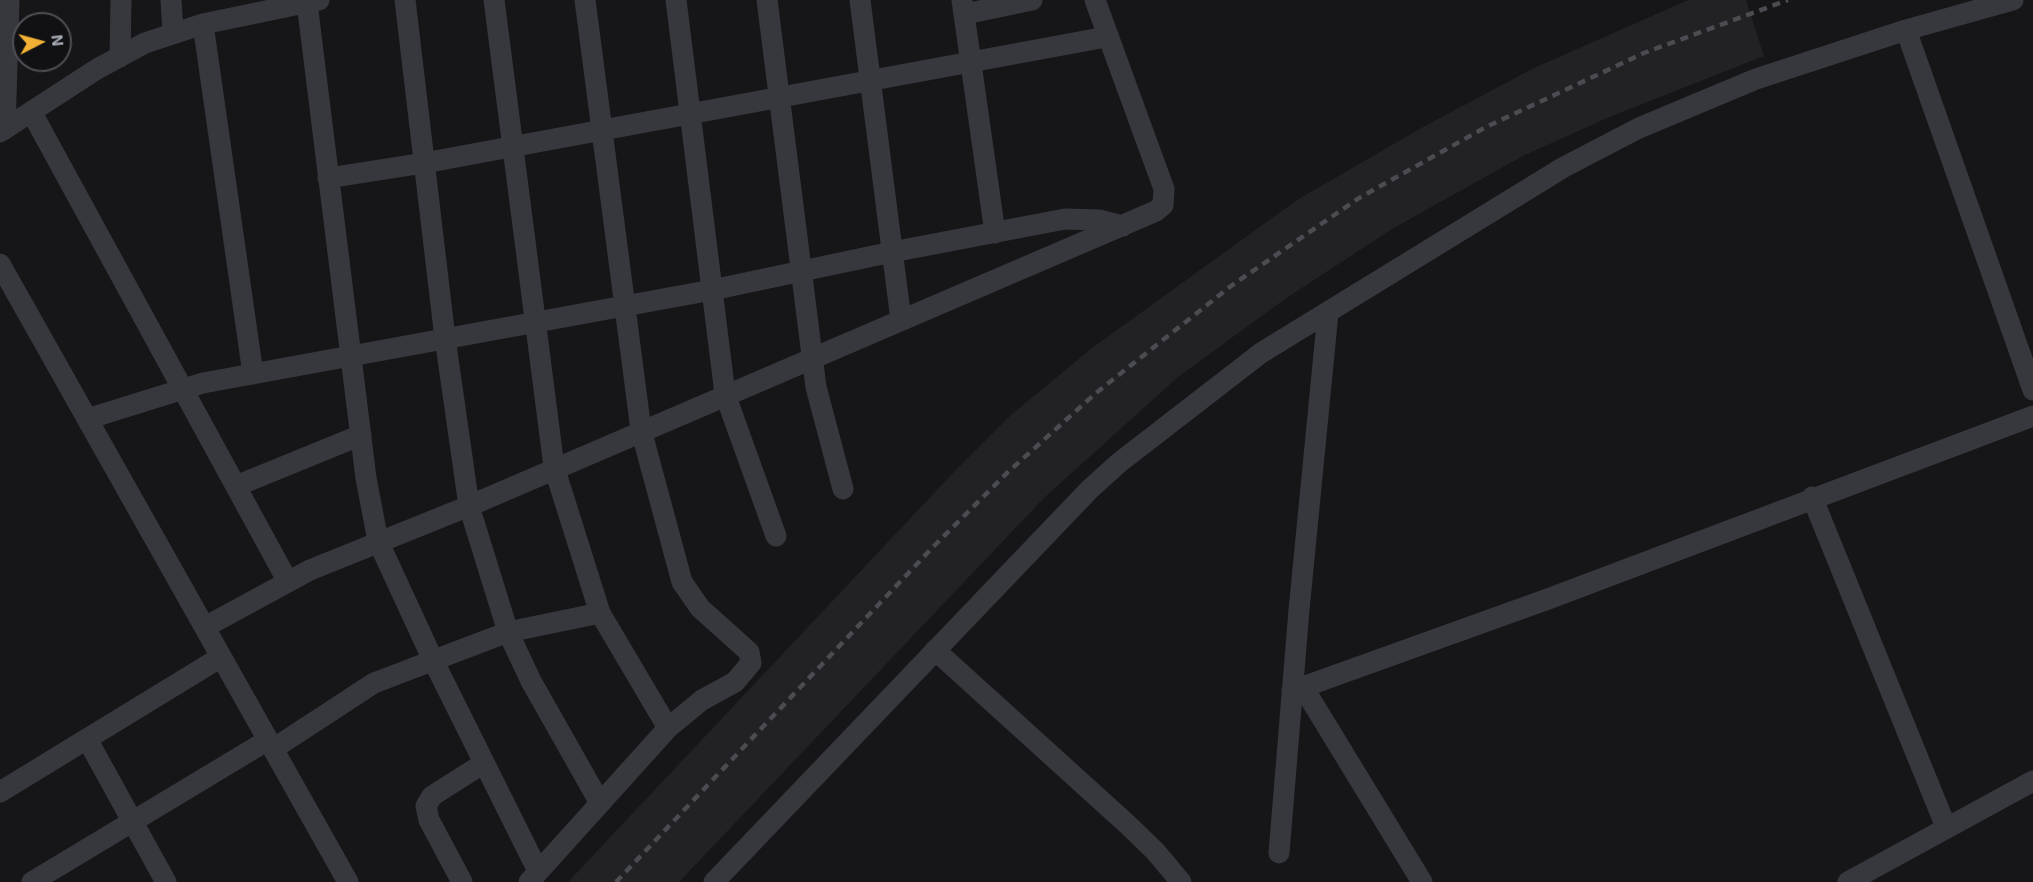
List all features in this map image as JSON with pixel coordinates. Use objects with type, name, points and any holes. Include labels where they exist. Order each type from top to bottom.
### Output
[{"type":"street","points":[[3,131],[9,0]]},
{"type":"street","points":[[120,57],[121,0]]},
{"type":"street","points":[[171,0],[173,32]]},
{"type":"street","points":[[405,0],[445,338],[469,506],[508,633],[531,681],[600,803]]},
{"type":"street","points":[[494,0],[554,467],[600,613],[668,728]]},
{"type":"street","points":[[3,131],[120,57],[173,32],[314,1],[328,178],[361,435],[378,541],[432,660],[484,763],[534,877],[668,728],[702,700],[735,682],[751,663],[752,657],[700,608],[682,582],[640,430],[585,0]]},
{"type":"street","points":[[676,0],[725,394],[776,536]]},
{"type":"street","points":[[767,0],[812,357],[822,415],[843,489]]},
{"type":"street","points":[[860,0],[901,320]]},
{"type":"street","points":[[994,233],[964,7],[1032,0]]},
{"type":"street","points":[[205,627],[287,580],[378,541],[469,506],[640,430],[1156,211],[1164,205],[1166,198],[1106,37],[1095,0]]},
{"type":"street","points":[[714,882],[1062,516],[1120,462],[1232,374],[1564,167],[1639,128],[1737,86],[1906,30],[2013,0]]},
{"type":"street","points":[[203,24],[253,374]]},
{"type":"street","points":[[1906,30],[2033,390]]},
{"type":"street","points":[[328,178],[514,147],[1106,37]]},
{"type":"street","points":[[32,113],[287,580]]},
{"type":"street","points":[[87,419],[182,388],[350,355],[712,290],[892,252],[1073,219],[1099,220],[1123,226]]},
{"type":"street","points":[[0,264],[348,882]]},
{"type":"street","points":[[1279,853],[1298,689],[1328,313]]},
{"type":"street","points":[[1298,689],[1548,599],[1812,497],[2033,416]]},
{"type":"street","points":[[236,486],[361,435]]},
{"type":"street","points":[[1812,497],[1946,827]]},
{"type":"street","points":[[32,882],[133,821],[270,745],[366,688],[432,660],[508,633],[600,613]]},
{"type":"street","points":[[935,650],[1127,824],[1155,851],[1181,882]]},
{"type":"street","points":[[0,792],[222,657]]},
{"type":"street","points":[[1298,689],[1422,882]]},
{"type":"street","points":[[87,739],[166,882]]},
{"type":"street","points":[[462,882],[429,820],[426,806],[432,796],[484,763]]},
{"type":"street","points":[[1848,882],[2033,781]]},
{"type":"shaded area","points":[[1688,0],[1746,0],[1764,56],[1607,118],[1523,156],[1392,229],[1285,299],[1178,377],[1044,498],[679,882],[568,882],[951,475],[1012,414],[1092,348],[1297,200],[1423,127],[1532,69]]},
{"type":"railway","points":[[616,882],[934,546],[1008,472],[1096,393],[1231,286],[1359,198],[1486,127],[1644,53],[1788,0]]}]
